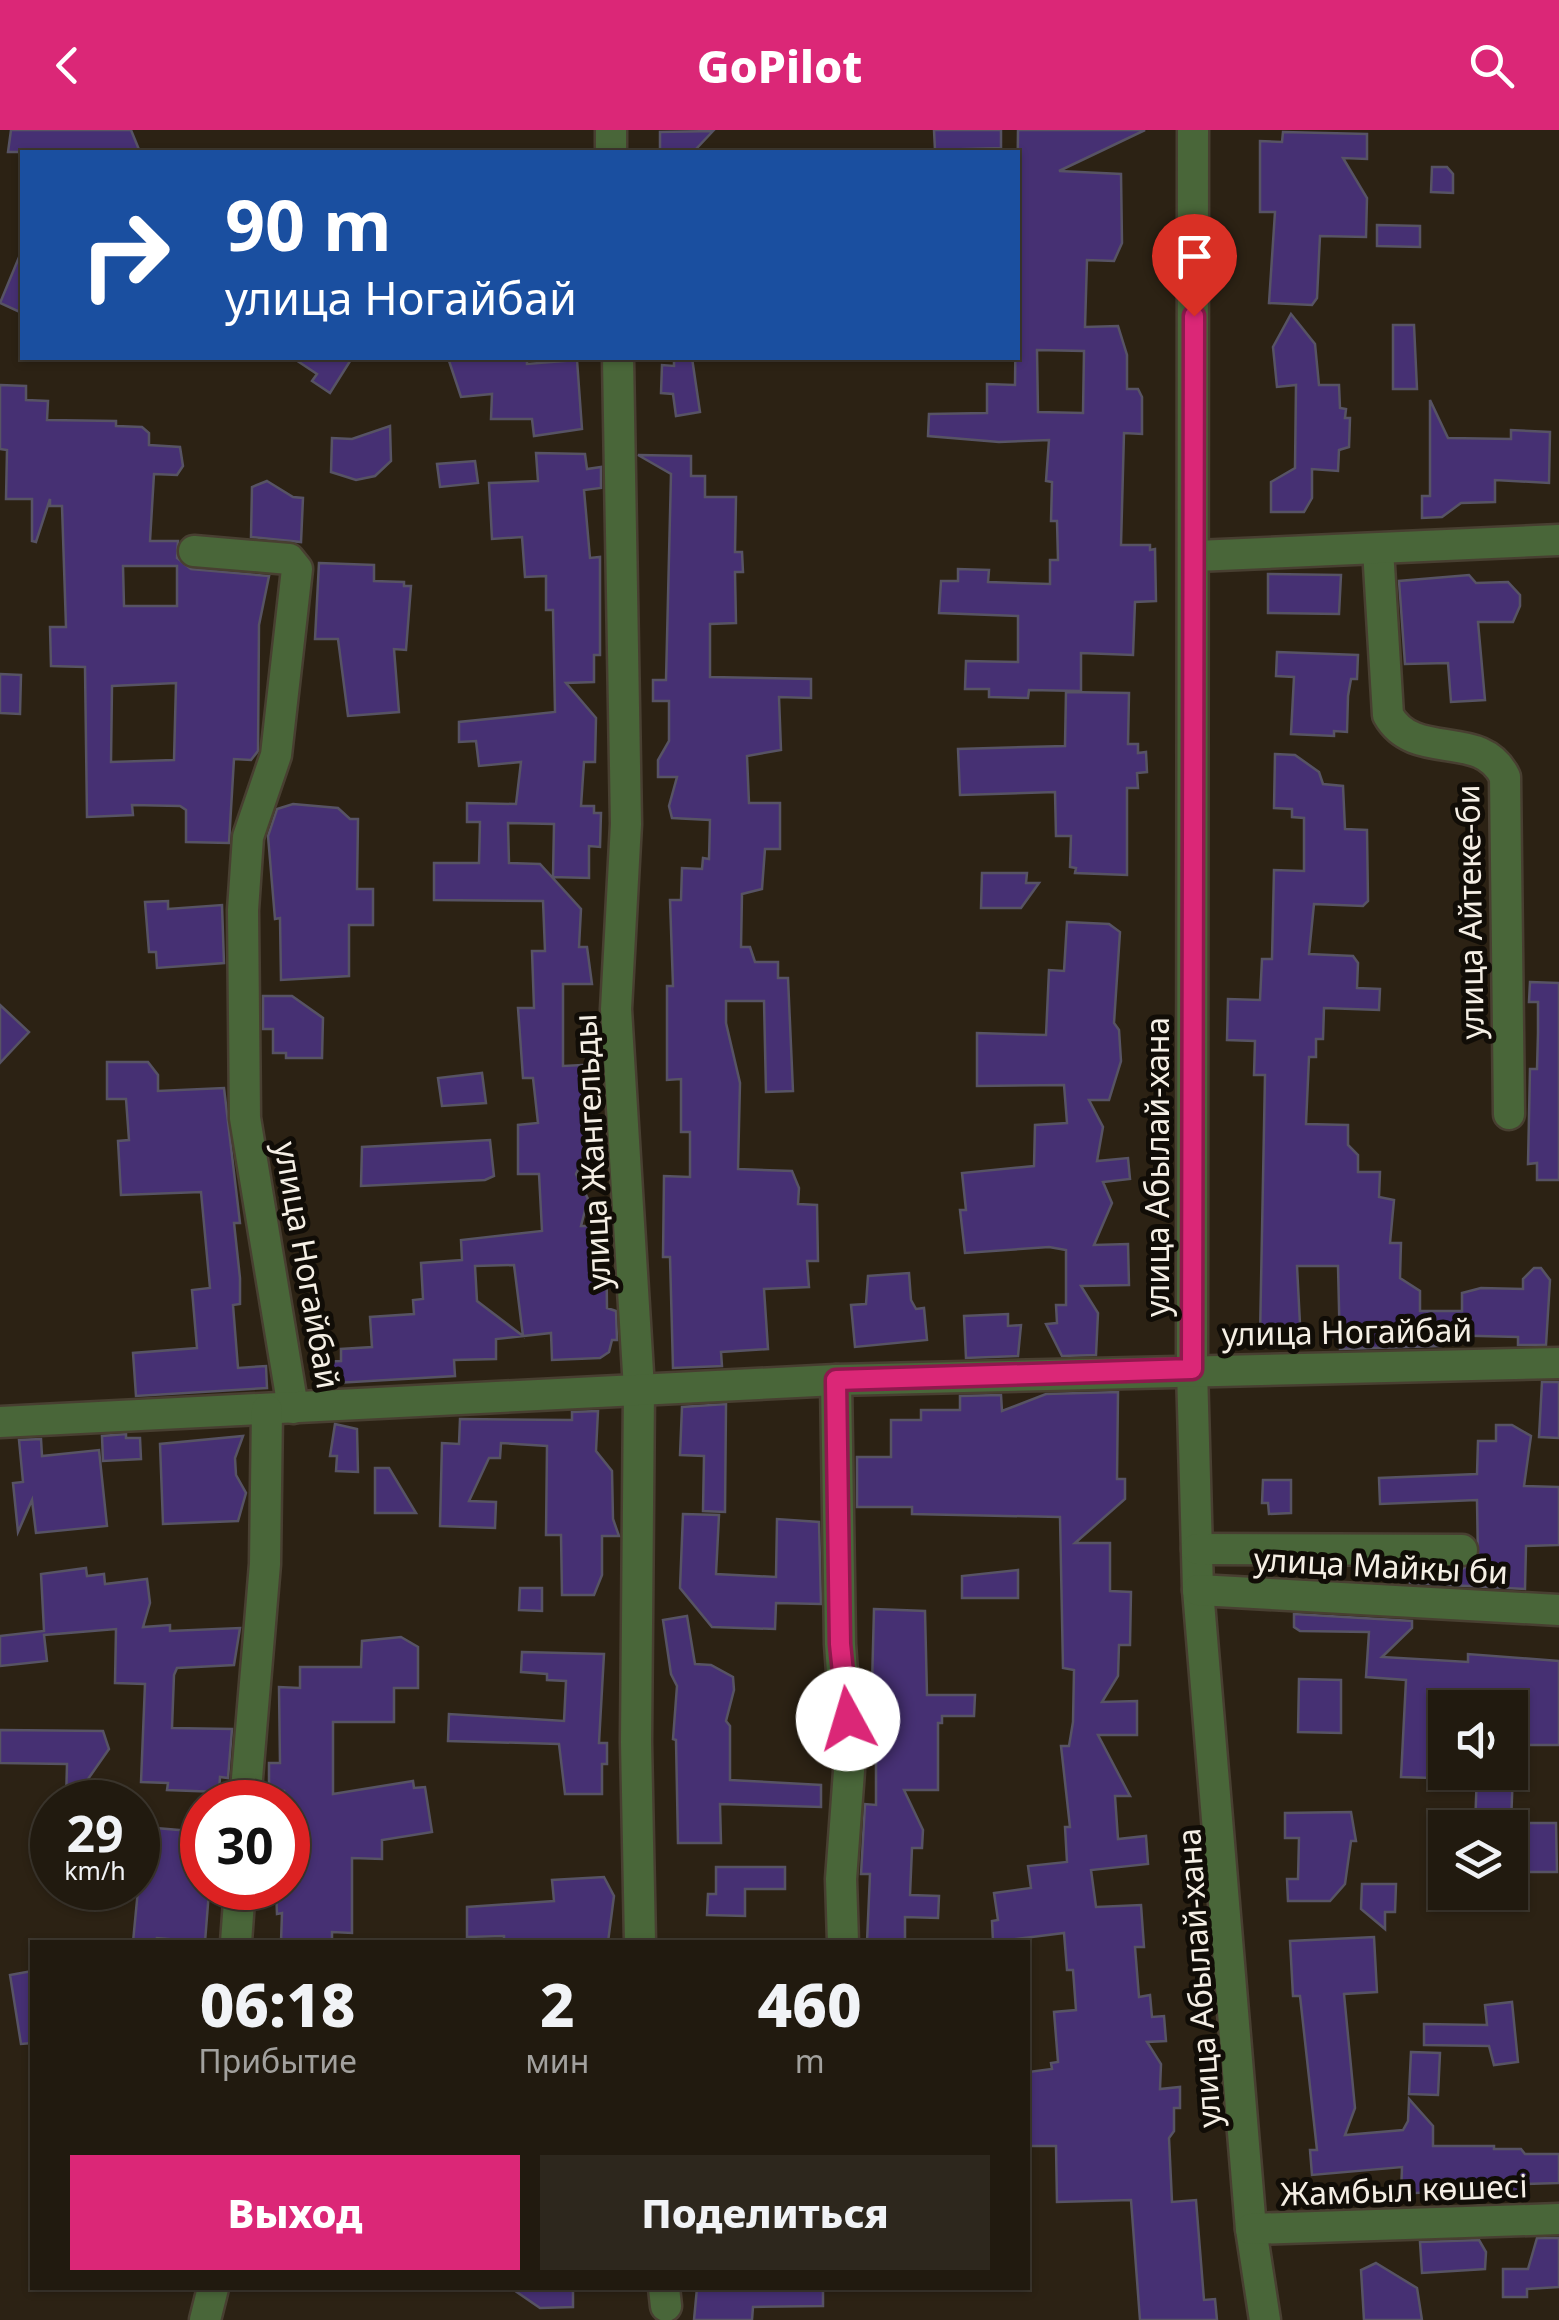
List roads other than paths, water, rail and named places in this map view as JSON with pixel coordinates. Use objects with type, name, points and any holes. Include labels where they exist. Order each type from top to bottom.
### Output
[{"type":"street","name":"улица Абылай-хана","points":[[1193,130],[1196,556],[1192,1369],[1198,1590],[1252,2229],[1266,2320]]},
{"type":"street","name":"улица Жангельды","points":[[618,360],[626,824],[616,1009],[639,1389],[636,1742],[640,1940]]},
{"type":"street","points":[[1196,556],[1559,540]]},
{"type":"street","name":"улица Айтеке-би","points":[[1378,549],[1388,715],[1397,732],[1414,741],[1481,750],[1498,763],[1505,777],[1509,1114]]},
{"type":"street","name":"улица Ногайбай","points":[[194,551],[289,560],[297,569],[276,756],[248,837],[243,910],[246,1118],[280,1409],[247,1780]]},
{"type":"street","name":"улица Ногайбай","points":[[280,1409],[836,1380],[1559,1363]]},
{"type":"street","points":[[836,1380],[840,1644],[849,1770],[841,1879],[843,1940]]},
{"type":"street","points":[[0,1422],[280,1409]]},
{"type":"street","points":[[1197,1550],[1462,1550]]},
{"type":"street","name":"улица Майкы би","points":[[1198,1590],[1559,1610]]},
{"type":"street","points":[[236,1940],[238,1910]]},
{"type":"street","name":"Жамбыл көшесі","points":[[1252,2229],[1559,2219]]},
{"type":"street","points":[[205,2320],[212,2290]]}]
